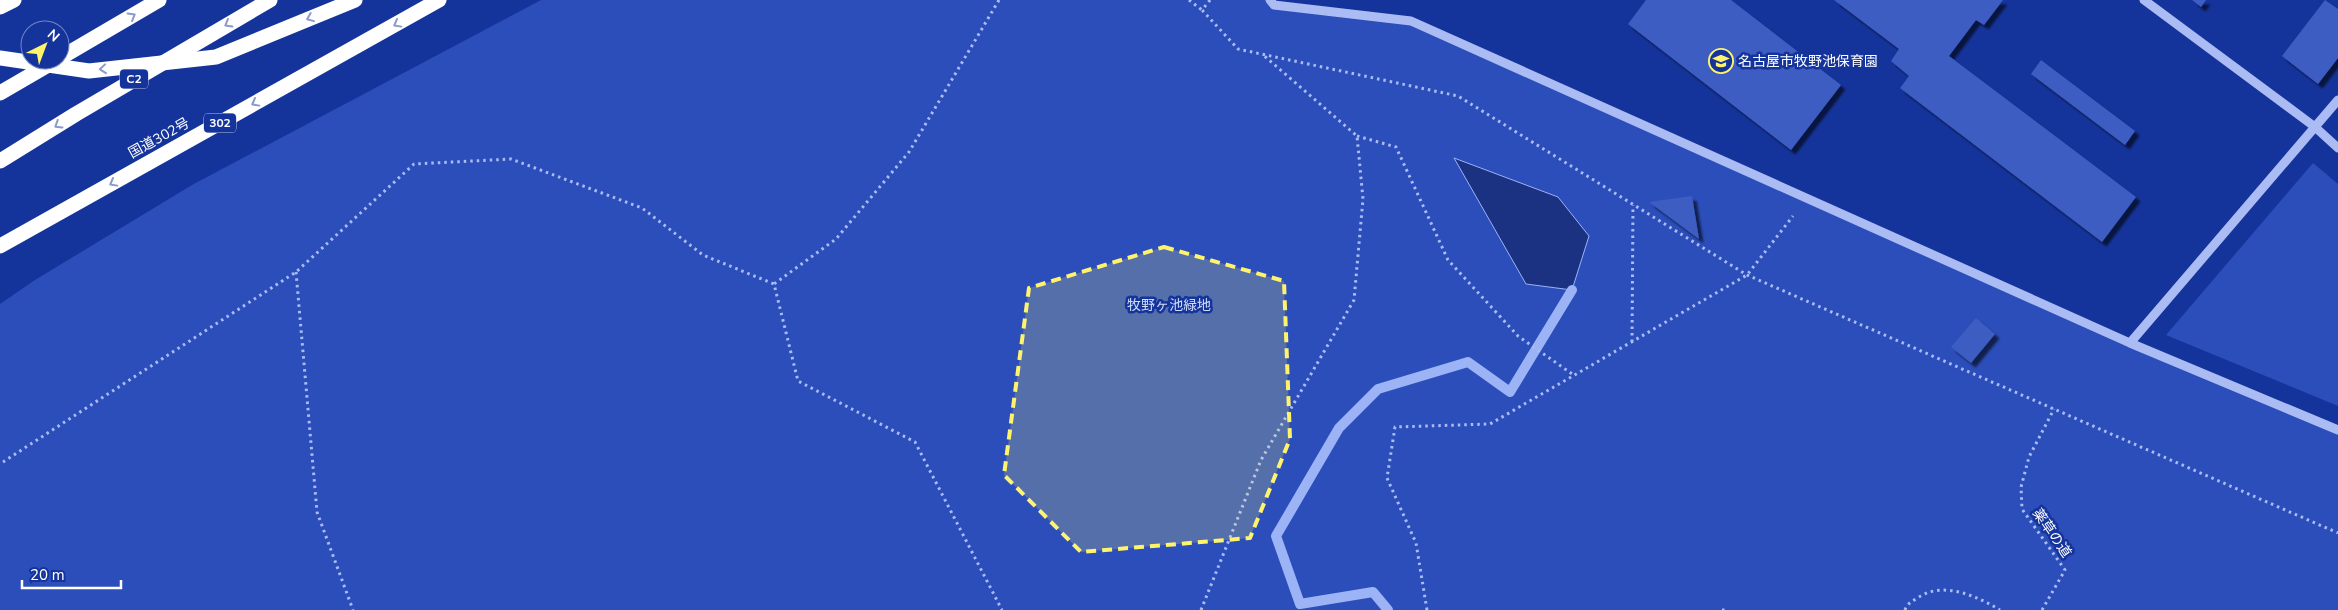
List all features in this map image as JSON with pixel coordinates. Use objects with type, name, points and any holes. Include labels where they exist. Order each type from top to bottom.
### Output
[{"type":"highway","points":[[0,7],[14,0]]},
{"type":"highway","points":[[70,52],[160,0]]},
{"type":"highway","name":"C2","points":[[0,161],[270,0]]},
{"type":"highway","points":[[0,58],[89,71],[216,57],[355,0]]},
{"type":"highway","name":"国道302号","points":[[0,246],[439,0]]},
{"type":"highway","points":[[0,93],[39,70]]},
{"type":"street","points":[[1270,0],[1274,5],[1411,22],[2130,343],[2338,430]]},
{"type":"street","points":[[2144,0],[2316,127],[2338,148]]},
{"type":"street","points":[[2130,343],[2338,100]]},
{"type":"path","points":[[774,284],[836,239],[909,152],[999,0]]},
{"type":"path","points":[[1189,0],[1202,10],[1238,49],[1458,96],[1747,276],[2338,533]]},
{"type":"path","points":[[1202,10],[1210,0]]},
{"type":"path","points":[[1261,54],[1357,136],[1396,147],[1448,260],[1523,340],[1574,376]]},
{"type":"path","points":[[1202,610],[1261,460],[1354,300],[1363,199],[1357,136]]},
{"type":"path","points":[[3,462],[296,272],[414,164],[511,159],[642,208],[704,255],[774,284]]},
{"type":"path","points":[[1427,610],[1416,543],[1388,478],[1395,427],[1490,424],[1747,276],[1806,198]]},
{"type":"path","points":[[1632,343],[1633,205]]},
{"type":"path","points":[[296,272],[317,512],[353,610]]},
{"type":"path","points":[[774,284],[798,381],[915,442],[1002,610]]},
{"type":"path","name":"薬草の道","points":[[2042,610],[2065,570],[2022,509],[2021,487],[2029,456],[2054,409]]},
{"type":"path","points":[[1905,610],[1907,605],[1928,591],[1953,590],[2000,610]]},
{"type":"highlighted area","points":[[1164,247],[1284,281],[1290,439],[1250,538],[1081,552],[1004,475],[1029,288]]},
{"type":"green space","name":"牧野ヶ池緑地","points":[[541,0],[1270,0],[1411,21],[2138,346],[2338,430],[2338,610],[0,610],[0,304],[35,280],[192,185]]},
{"type":"green space","points":[[2313,163],[2338,184],[2338,406],[2166,335]]},
{"type":"shaded area","points":[[1454,158],[1558,197],[1589,236],[1572,290],[1526,284]]},
{"type":"building","points":[[1646,0],[1731,0],[1841,85],[1791,150],[1628,24]]},
{"type":"building","points":[[1834,0],[2003,0],[1984,25],[1976,20],[1949,56],[2136,197],[2102,242],[1900,88],[1909,76],[1891,61],[1899,49]]},
{"type":"building","points":[[2192,0],[2206,0],[2201,7]]},
{"type":"building","points":[[2325,0],[2338,9],[2338,58],[2318,84],[2282,56]]},
{"type":"building","points":[[2041,60],[2135,131],[2125,145],[2031,74]]},
{"type":"building","points":[[1692,196],[1699,239],[1649,202]]},
{"type":"building","points":[[1976,318],[1995,334],[1971,363],[1951,347]]},
{"type":"waterway","points":[[1388,610],[1373,592],[1300,604],[1276,536],[1339,428],[1378,389],[1468,362],[1510,392],[1572,290]]},
{"type":"place","name":"名古屋市牧野池保育園","points":[[1721,61]]}]
